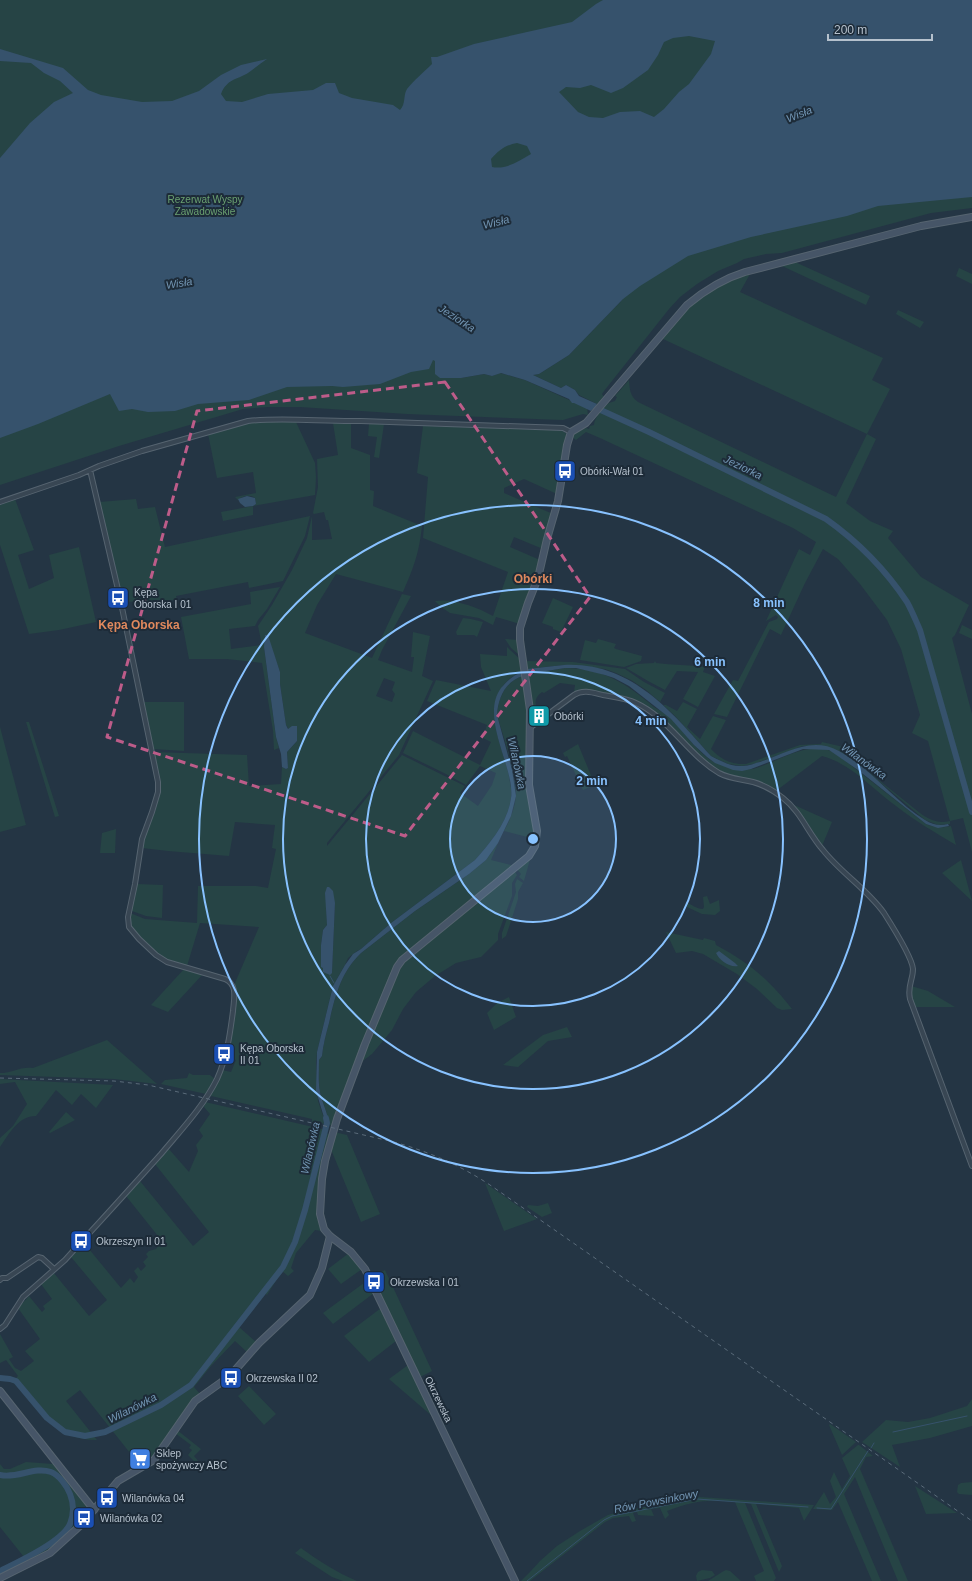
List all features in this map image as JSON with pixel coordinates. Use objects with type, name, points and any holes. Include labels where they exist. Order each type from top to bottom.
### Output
[{"type":"street","points":[[0,1578],[50,1553],[68,1538],[118,1481],[154,1460],[195,1401],[230,1376],[259,1343],[310,1295],[324,1263],[330,1236],[324,1229],[320,1218],[322,1179],[326,1154],[337,1119],[365,1044],[397,967],[408,954],[529,856],[535,846],[537,831],[528,773],[531,727],[530,710],[520,640],[520,628],[525,610],[538,578],[547,539],[557,506],[567,445],[572,430],[583,426],[687,305],[719,282],[752,270],[921,226],[972,217]]},
{"type":"street","points":[[0,502],[106,464],[177,441],[237,424],[261,420],[329,422],[361,421],[563,428],[571,432]]},
{"type":"street","points":[[0,1329],[5,1325],[23,1297],[83,1240],[182,1130],[206,1098],[217,1079],[226,1054],[232,1016],[234,990],[232,984],[225,979],[161,959],[139,939],[129,927],[128,917],[142,839],[158,792],[158,782],[120,598],[90,470]]},
{"type":"street","points":[[531,727],[574,695],[581,692],[589,692],[628,700],[641,705],[657,717],[695,755],[718,772],[728,777],[753,782],[764,786],[786,801],[799,814],[830,859],[874,900],[885,915],[911,960],[913,968],[909,986],[910,998],[972,1166]]},
{"type":"street","name":"Okrzewska","points":[[330,1236],[351,1252],[365,1269],[515,1581]]},
{"type":"street","points":[[1,1277],[7,1278],[37,1257],[42,1258],[54,1269]]},
{"type":"street","points":[[0,1391],[94,1510]]},
{"type":"highlighted area","points":[[445,382],[590,597],[405,836],[107,737],[197,411]]},
{"type":"green space","name":"Rezerwat Wyspy Zawadowskie","points":[[0,0],[972,0],[972,208],[931,213],[782,253],[766,254],[744,259],[718,271],[680,297],[669,309],[604,391],[602,394],[604,397],[597,404],[579,395],[575,390],[566,385],[561,388],[533,375],[539,374],[569,355],[623,299],[461,378],[484,374],[492,376],[500,373],[525,380],[587,408],[588,415],[583,414],[563,420],[407,414],[300,407],[243,409],[119,446],[0,485]]},
{"type":"green space","points":[[795,262],[870,296],[866,305],[782,266]]},
{"type":"green space","points":[[959,268],[972,274],[972,284],[956,276]]},
{"type":"green space","points":[[750,274],[740,292],[883,358],[872,380],[890,389],[867,434],[663,339],[688,307],[721,283]]},
{"type":"green space","points":[[898,310],[924,322],[920,328],[896,314]]},
{"type":"green space","points":[[629,380],[631,394],[638,402],[836,497],[867,434],[876,439],[846,503],[870,521],[893,531],[888,538],[921,577],[969,605],[955,635],[952,638],[972,714],[972,852],[963,818],[950,821],[928,741],[912,733],[920,715],[901,649],[887,620],[860,584],[838,559],[823,549],[805,583],[781,635],[770,629],[727,717],[714,714],[733,680],[738,681],[769,622],[777,619],[778,617],[776,615],[766,621],[799,549],[810,555],[816,542],[793,528],[600,438],[586,432],[576,440],[572,437],[574,434],[586,428],[589,429],[590,426],[594,425],[599,413],[609,403],[615,401],[617,397],[615,396]]},
{"type":"green space","points":[[252,422],[296,422],[315,463],[315,495],[253,506],[256,504],[255,498],[251,496],[242,497],[238,500],[235,497],[256,493],[253,472],[217,478],[208,434]]},
{"type":"green space","points":[[333,423],[351,423],[351,448],[370,455],[370,490],[374,491],[373,506],[422,526],[418,552],[403,592],[336,574],[317,605],[305,633],[372,658],[402,594],[411,596],[378,660],[412,672],[414,657],[411,657],[413,632],[430,636],[422,676],[433,681],[399,755],[327,843],[327,846],[402,755],[465,786],[460,793],[478,806],[492,785],[496,773],[480,766],[466,785],[403,753],[413,731],[480,765],[491,742],[483,738],[487,725],[427,701],[436,680],[491,691],[481,667],[480,654],[507,656],[507,647],[521,660],[523,672],[512,677],[503,686],[497,697],[495,709],[497,733],[511,786],[509,807],[498,832],[475,860],[391,923],[361,949],[348,958],[333,986],[317,1052],[316,1063],[318,1101],[326,1124],[312,1122],[312,1119],[211,1096],[211,1091],[222,1070],[231,1072],[236,1060],[227,1057],[235,1000],[235,983],[259,927],[200,923],[187,966],[166,960],[152,951],[135,932],[130,919],[130,913],[145,919],[197,923],[198,886],[256,886],[268,888],[276,849],[272,848],[275,825],[235,822],[229,856],[142,848],[145,834],[155,812],[160,793],[153,752],[247,755],[249,786],[281,784],[282,767],[286,769],[288,768],[287,752],[297,741],[286,725],[280,684],[280,672],[271,646],[264,647],[276,737],[279,748],[274,750],[273,731],[262,663],[227,659],[189,659],[181,617],[251,604],[250,592],[280,587],[255,626],[229,629],[231,649],[262,645],[258,626],[292,570],[307,538],[312,516],[312,540],[332,539],[328,520],[326,520],[324,512],[313,513],[318,487],[317,459],[338,455]],"holes":[[[384,678],[395,682],[392,690],[395,694],[392,702],[376,696]],[[326,890],[335,903],[332,972],[321,965],[323,930],[327,925]]]},
{"type":"green space","points":[[369,423],[384,424],[379,458],[374,457],[377,437],[368,436]]},
{"type":"green space","points":[[423,426],[557,430],[566,433],[567,435],[557,494],[524,479],[504,488],[504,493],[553,514],[543,549],[514,537],[510,547],[540,560],[535,582],[520,624],[496,617],[493,625],[479,618],[450,613],[435,601],[442,600],[465,604],[480,609],[493,616],[508,572],[423,538],[428,477],[417,473]]},
{"type":"green space","points":[[15,499],[34,550],[18,555],[29,589],[54,578],[49,555],[79,547],[96,622],[59,630],[29,634],[0,545],[0,505]]},
{"type":"green space","points":[[136,499],[138,509],[155,507],[165,547],[310,516],[305,536],[283,581],[249,588],[248,582],[176,596],[177,600],[123,602],[99,502]]},
{"type":"green space","points":[[253,506],[253,515],[223,521],[221,512]]},
{"type":"green space","points":[[553,598],[573,607],[561,632],[542,623]]},
{"type":"green space","points":[[463,618],[483,622],[477,637],[474,635],[457,635],[456,632]]},
{"type":"green space","points":[[962,625],[972,630],[972,639],[959,633]]},
{"type":"green space","points":[[505,639],[519,640],[520,653],[518,654],[511,648]]},
{"type":"green space","points":[[598,639],[616,644],[614,648],[616,649],[642,656],[641,661],[624,667],[580,660],[585,640],[596,643]]},
{"type":"green space","points":[[526,661],[573,662],[625,669],[644,682],[665,693],[660,702],[631,680],[605,669],[564,665],[527,669]]},
{"type":"green space","points":[[655,661],[656,663],[705,667],[703,672],[715,676],[698,707],[683,699],[698,672],[677,671],[665,690],[626,668],[636,664],[654,663]]},
{"type":"green space","points":[[565,668],[591,671],[602,674],[623,684],[670,717],[705,756],[717,763],[753,769],[802,750],[823,749],[834,752],[926,824],[938,827],[951,826],[956,845],[903,811],[843,765],[822,756],[776,791],[757,781],[727,776],[720,772],[643,706],[588,690],[574,692],[575,685],[560,683],[544,693],[542,692],[537,698],[536,704],[543,717],[540,719],[533,716],[529,674]]},
{"type":"green space","points":[[523,676],[528,707],[528,738],[536,832],[535,839],[504,831],[515,805],[516,787],[497,715],[499,702],[504,691],[517,678]]},
{"type":"green space","points":[[144,702],[184,702],[184,751],[153,749]]},
{"type":"green space","points":[[683,702],[697,709],[687,727],[700,739],[713,716],[726,720],[711,749],[718,756],[727,761],[746,764],[800,745],[821,744],[822,742],[848,748],[845,753],[920,813],[934,821],[950,821],[950,824],[938,825],[925,820],[863,768],[839,751],[829,748],[803,746],[754,764],[742,766],[728,764],[711,756],[663,705],[677,711]]},
{"type":"green space","points":[[26,722],[29,722],[59,816],[55,817]]},
{"type":"green space","points":[[0,727],[26,825],[0,832]]},
{"type":"green space","points":[[578,744],[595,785],[583,790],[567,756],[565,757],[563,753]]},
{"type":"green space","points":[[792,804],[832,822],[822,846],[808,824]]},
{"type":"green space","points":[[116,829],[115,853],[100,853],[102,833]]},
{"type":"green space","points":[[498,843],[491,860],[511,865],[511,868],[395,967],[355,1061],[333,1126],[328,1125],[319,1088],[319,1060],[322,1056],[336,994],[348,968],[361,953],[415,911],[469,874],[486,860]]},
{"type":"green space","points":[[531,856],[524,881],[519,877],[521,874],[516,868]]},
{"type":"green space","points":[[961,860],[972,901],[942,873]]},
{"type":"green space","points":[[514,870],[517,875],[512,883],[512,896],[498,934],[498,940],[481,957],[456,963],[435,976],[416,992],[403,1009],[392,1030],[372,1054],[360,1063],[398,970],[404,961]]},
{"type":"green space","points":[[517,879],[523,883],[518,892],[518,899],[506,936],[502,939],[502,933],[516,892],[515,884]]},
{"type":"green space","points":[[137,884],[163,885],[162,918],[146,916],[132,911],[131,909]]},
{"type":"green space","points":[[707,896],[710,904],[719,900],[720,911],[715,915],[702,914],[687,907],[686,903],[703,909],[703,897]]},
{"type":"green space","points":[[666,932],[715,941],[716,945],[739,958],[758,972],[767,980],[792,1009],[782,1010],[777,1008],[757,989],[737,974],[703,954],[692,951],[676,953]]},
{"type":"green space","points":[[184,969],[203,974],[168,1012],[151,1005]]},
{"type":"green space","points":[[911,986],[928,991],[955,1007],[915,1007],[911,996]]},
{"type":"green space","points":[[509,997],[516,1017],[494,1030],[487,1013],[497,1003]]},
{"type":"green space","points":[[567,1027],[572,1037],[548,1041],[518,1067],[503,1065],[543,1035]]},
{"type":"green space","points":[[107,1040],[157,1084],[114,1079],[0,1075],[0,1073],[24,1068],[33,1068]]},
{"type":"green space","points":[[189,1073],[193,1075],[210,1075],[215,1079],[206,1094],[161,1084],[165,1080],[187,1078]]},
{"type":"green space","points":[[0,1079],[113,1085],[96,1108],[81,1094],[72,1105],[56,1090],[36,1116],[19,1122],[0,1147],[0,1138],[13,1126],[27,1104],[15,1082],[0,1084]]},
{"type":"green space","points":[[205,1102],[326,1130],[326,1133],[329,1134],[323,1162],[317,1218],[322,1231],[315,1230],[296,1253],[291,1268],[294,1271],[288,1276],[282,1271],[267,1295],[264,1293],[239,1327],[257,1343],[248,1353],[235,1341],[211,1366],[194,1387],[200,1394],[155,1456],[147,1461],[141,1453],[134,1458],[80,1390],[66,1401],[97,1440],[82,1439],[59,1429],[41,1414],[15,1384],[7,1380],[0,1380],[0,1376],[15,1379],[18,1376],[6,1360],[0,1363],[0,1334],[13,1357],[9,1359],[15,1368],[21,1371],[34,1361],[25,1351],[40,1339],[18,1308],[29,1296],[42,1312],[45,1309],[43,1306],[52,1299],[41,1284],[53,1272],[89,1316],[107,1300],[71,1257],[84,1243],[121,1288],[130,1278],[134,1283],[138,1277],[134,1271],[138,1267],[141,1271],[146,1266],[143,1262],[148,1257],[146,1254],[149,1251],[156,1249],[162,1241],[126,1196],[140,1181],[193,1246],[209,1232],[155,1164],[168,1148],[189,1172],[198,1151],[196,1145],[203,1136],[199,1130],[210,1114],[204,1107]]},
{"type":"green space","points":[[66,1112],[75,1120],[50,1133],[49,1132]]},
{"type":"green space","points":[[334,1132],[347,1135],[380,1214],[361,1222],[330,1147]]},
{"type":"green space","points":[[485,1183],[537,1219],[504,1231]]},
{"type":"green space","points":[[548,1203],[552,1213],[542,1217],[527,1207],[528,1205],[538,1206]]},
{"type":"green space","points":[[349,1253],[362,1269],[341,1284],[328,1269]]},
{"type":"green space","points":[[385,1270],[432,1371],[420,1377],[373,1277]]},
{"type":"green space","points":[[368,1280],[374,1293],[333,1324],[323,1313]]},
{"type":"green space","points":[[381,1308],[396,1341],[369,1362],[344,1336]]},
{"type":"green space","points":[[408,1365],[432,1416],[389,1379]]},
{"type":"green space","points":[[249,1386],[276,1414],[264,1425],[238,1396]]},
{"type":"green space","points":[[972,1399],[972,1426],[930,1438],[892,1445],[900,1467],[862,1442],[886,1420],[908,1422],[930,1418],[967,1406]]},
{"type":"green space","points":[[830,1424],[856,1442],[842,1455],[829,1425]]},
{"type":"green space","points":[[177,1430],[201,1449],[194,1456],[205,1469],[203,1470],[188,1455],[192,1450],[189,1448],[191,1445],[175,1433]]},
{"type":"green space","points":[[858,1445],[873,1456],[866,1457],[860,1469],[908,1581],[898,1581],[855,1477],[844,1494],[881,1581],[872,1581],[838,1502],[832,1510],[813,1509],[824,1492],[830,1504],[836,1497],[830,1481],[834,1472],[842,1489],[850,1476],[842,1458]]},
{"type":"green space","points":[[26,1462],[53,1464],[87,1505],[84,1508],[82,1519],[49,1550],[25,1563],[0,1573],[0,1568],[24,1557],[0,1527],[0,1464],[4,1469],[10,1469]]},
{"type":"green space","points":[[972,1482],[972,1495],[959,1494],[957,1492],[958,1485],[961,1483]]},
{"type":"green space","points":[[915,1486],[957,1513],[926,1514]]},
{"type":"green space","points":[[700,1497],[814,1505],[804,1521],[799,1508],[756,1504],[782,1566],[779,1572],[751,1504],[745,1503],[776,1578],[774,1581],[756,1581],[754,1576],[764,1571],[735,1502],[708,1501],[693,1503],[667,1511],[669,1515],[665,1519],[660,1508],[651,1509],[654,1516],[638,1515],[637,1512],[633,1513],[636,1521],[632,1522],[629,1516],[613,1518],[605,1522],[530,1581],[521,1581],[557,1546],[608,1515],[622,1511]]},
{"type":"green space","points":[[301,1548],[328,1566],[357,1581],[343,1581],[332,1577],[295,1553]]},
{"type":"green space","points":[[702,1570],[712,1571],[715,1575],[710,1578],[697,1581],[696,1576],[698,1572]]},
{"type":"green space","points":[[726,1570],[730,1571],[741,1581],[708,1581],[722,1572]]},
{"type":"water","name":"Rezerwat Wyspy Zawadowskie","points":[[603,0],[972,0],[972,197],[878,206],[847,216],[751,237],[688,256],[640,286],[623,299],[569,355],[539,374],[533,375],[561,388],[566,385],[575,390],[579,396],[597,404],[591,411],[572,403],[569,399],[525,380],[501,373],[492,376],[484,374],[461,378],[440,378],[435,374],[435,361],[433,360],[429,369],[411,372],[380,384],[343,387],[287,387],[249,400],[198,404],[175,411],[148,412],[132,409],[119,411],[110,394],[0,438],[0,158],[30,123],[54,102],[73,93],[60,81],[44,73],[31,63],[0,61],[0,49],[63,68],[88,90],[101,95],[142,102],[172,101],[199,91],[221,75],[241,65],[267,59],[248,73],[232,80],[226,85],[221,94],[226,101],[242,102],[268,94],[313,90],[326,83],[335,83],[339,93],[352,98],[393,105],[400,110],[403,105],[407,89],[432,64],[431,57],[437,57],[474,44],[572,22]],"holes":[[[689,36],[715,41],[711,54],[689,84],[654,117],[640,111],[620,112],[603,118],[589,117],[578,112],[559,92],[566,87],[580,88],[591,85],[611,93],[623,88],[648,70],[658,55],[664,42],[673,38]],[[517,143],[527,146],[531,154],[507,166],[497,168],[492,167],[491,159],[497,153],[503,148]]]},
{"type":"water","points":[[247,496],[255,498],[256,504],[245,507],[240,503],[238,499]]},
{"type":"water","points":[[265,635],[268,635],[280,672],[280,684],[286,725],[288,729],[292,726],[297,726],[297,741],[287,752],[288,768],[286,769],[282,767],[281,754],[276,737],[264,647]]},
{"type":"water","points":[[564,665],[588,666],[609,671],[629,680],[664,706],[711,756],[722,762],[734,766],[745,766],[799,748],[819,745],[829,747],[851,758],[903,804],[928,822],[939,825],[948,824],[949,826],[938,828],[926,824],[858,770],[829,750],[803,749],[751,769],[742,771],[733,770],[715,763],[707,757],[671,719],[629,686],[614,678],[576,668],[565,668],[528,674],[527,669]]},
{"type":"water","points":[[523,672],[523,676],[517,678],[504,691],[499,702],[497,715],[512,770],[516,796],[511,816],[498,843],[486,860],[469,874],[415,911],[361,953],[348,968],[336,994],[322,1056],[319,1060],[319,1088],[328,1125],[326,1124],[316,1091],[317,1052],[333,986],[353,954],[391,923],[475,860],[498,832],[509,807],[511,786],[509,774],[497,736],[494,710],[496,698],[501,688],[513,677]]},
{"type":"water","points":[[327,887],[333,891],[335,903],[332,973],[330,975],[323,972],[323,968],[321,967],[323,930],[327,925],[325,893]]},
{"type":"water","points":[[719,951],[738,966],[728,965],[722,961],[716,953]]},
{"type":"waterway","name":"Jeziorka","points":[[594,407],[649,432],[826,519],[870,556],[907,602],[920,630],[972,812]]},
{"type":"waterway","points":[[330,976],[334,983]]},
{"type":"waterway","name":"Wilanówka","points":[[0,1378],[16,1381],[47,1418],[65,1432],[85,1436],[105,1432],[161,1405],[191,1385],[283,1267],[295,1242],[305,1210],[327,1123],[326,1118]]},
{"type":"waterway","name":"Rów Powsinkowy","points":[[893,1432],[967,1416]]},
{"type":"waterway","name":"Rów Powsinkowy","points":[[871,1448],[874,1443]]},
{"type":"waterway","name":"Rów Powsinkowy","points":[[817,1508],[831,1509],[868,1451]]},
{"type":"waterway","name":"Wilanówka","points":[[0,1475],[7,1476],[38,1470],[54,1473],[60,1478],[69,1491],[73,1509],[70,1524],[58,1538],[39,1551],[0,1571]]},
{"type":"waterway","name":"Rów Powsinkowy","points":[[527,1581],[604,1520],[612,1516],[697,1499],[808,1507]]},
{"type":"railway","points":[[0,1078],[114,1081],[148,1085],[394,1142],[445,1160],[493,1187],[972,1521]]},
{"type":"place","name":"Obórki-Wał 01","points":[[565,471]]},
{"type":"place","name":"Kępa Oborska I 01","points":[[118,598]]},
{"type":"place","name":"Obórki","points":[[539,716]]},
{"type":"place","name":"Kępa Oborska II 01","points":[[224,1054]]},
{"type":"place","name":"Okrzeszyn II 01","points":[[81,1241]]},
{"type":"place","name":"Okrzewska I 01","points":[[374,1282]]},
{"type":"place","name":"Okrzewska II 02","points":[[231,1378]]},
{"type":"place","name":"Sklep spożywczy ABC","points":[[140,1459]]},
{"type":"place","name":"Wilanówka 04","points":[[107,1498]]},
{"type":"place","name":"Wilanówka 02","points":[[84,1518]]},
{"type":"district","name":"Obórki","points":[[533,579]]},
{"type":"district","name":"Kępa Oborska","points":[[139,625]]},
{"type":"water label","name":"Wisła","points":[[799,114]]},
{"type":"water label","name":"Wisła","points":[[496,222]]},
{"type":"water label","name":"Wisła","points":[[179,283]]}]
